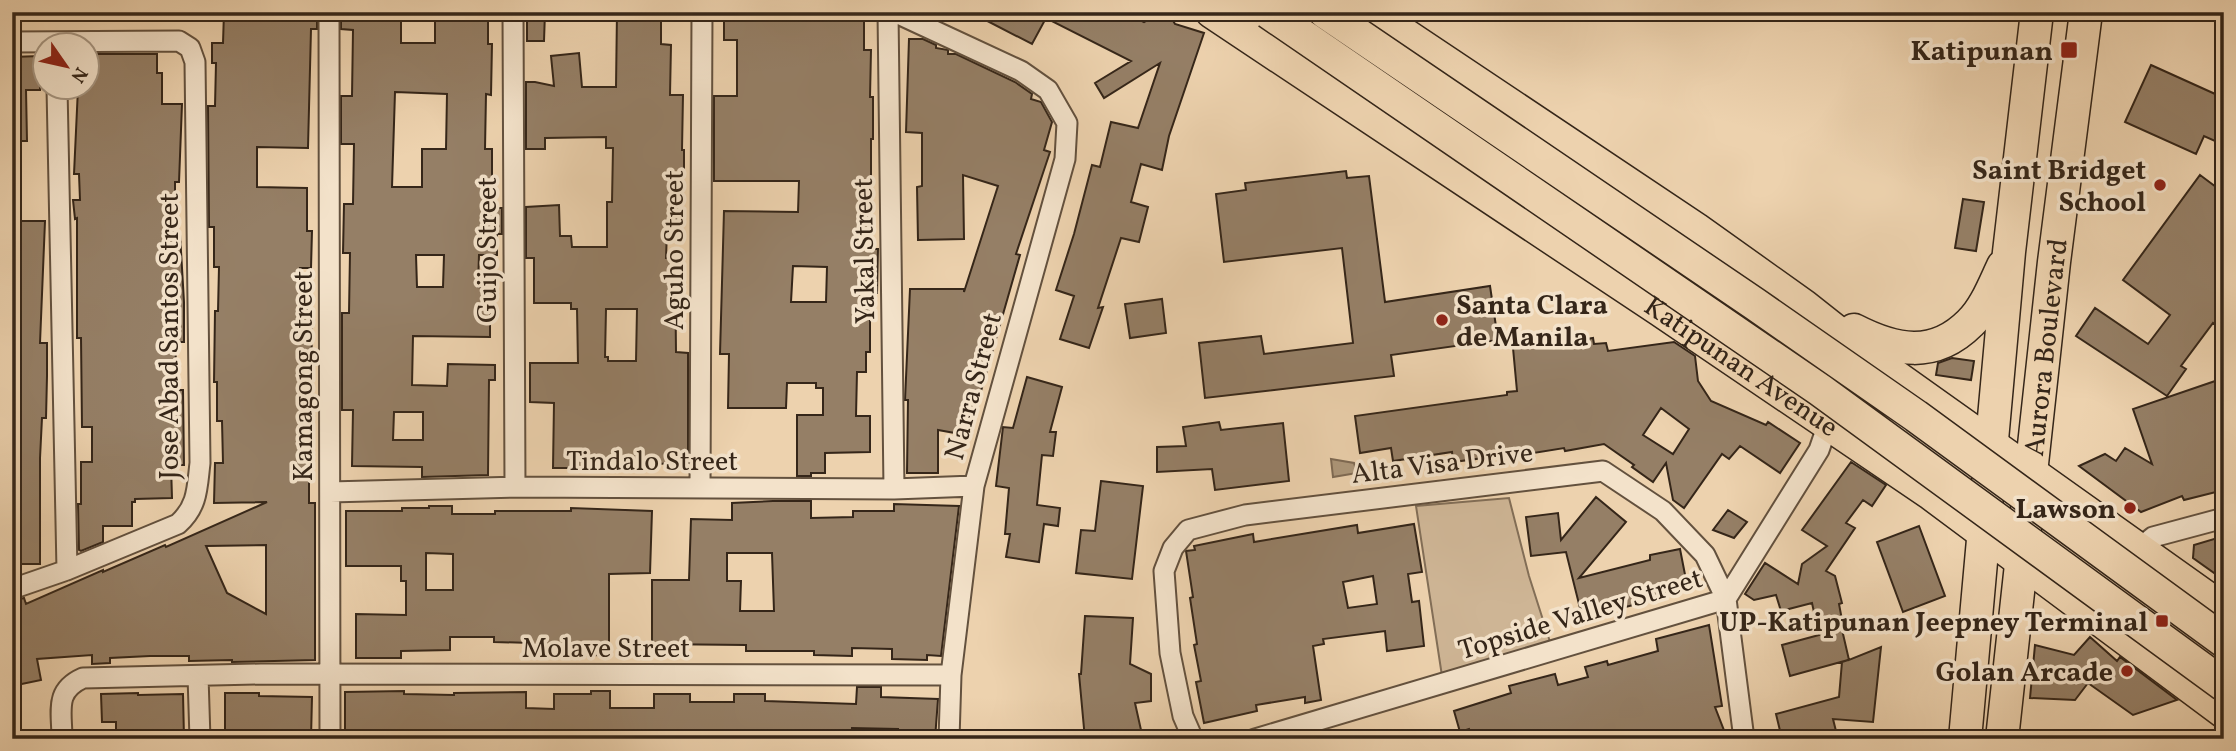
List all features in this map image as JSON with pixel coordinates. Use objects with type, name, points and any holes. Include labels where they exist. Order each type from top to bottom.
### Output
[{"type":"main road","name":"Katipunan Avenue","points":[[1212,12],[1705,340],[1930,494],[2224,712]]},
{"type":"main road","name":"Katipunan Avenue","points":[[1268,12],[1853,413],[2224,685]]},
{"type":"main road","name":"Katipunan Avenue","points":[[1325,12],[1893,400],[2224,641]]},
{"type":"main road","points":[[1371,12],[1696,229],[1804,306],[1871,359],[2217,606],[2163,666]]},
{"type":"main road","name":"Aurora Boulevard","points":[[1965,739],[2009,252],[2036,12]]},
{"type":"main road","name":"Aurora Boulevard","points":[[2002,739],[2057,236],[2086,12]]},
{"type":"main road","points":[[1660,310],[1682,293],[1696,269],[1700,256],[1696,229]]},
{"type":"main road","points":[[1804,306],[1878,343],[1897,348],[1925,348],[1948,341],[1972,322],[1988,297],[2009,252]]},
{"type":"main road","points":[[1705,340],[1696,321],[1694,307],[1699,291],[1710,278],[1743,262]]},
{"type":"main road","points":[[1828,424],[1871,359]]},
{"type":"main road","points":[[2040,392],[2048,449],[2063,478],[2092,517]]},
{"type":"main road","points":[[1930,494],[1963,540],[1979,580]]},
{"type":"street","name":"Kamagong Street","points":[[329,12],[330,739]]},
{"type":"street","name":"Guijo Street","points":[[513,12],[515,487]]},
{"type":"street","name":"Aguho Street","points":[[700,488],[702,12]]},
{"type":"street","name":"Yakal Street","points":[[888,12],[894,489]]},
{"type":"street","name":"Narra Street","points":[[894,12],[1021,71],[1048,90],[1067,122],[1065,159],[974,486],[951,675],[948,739]]},
{"type":"street","name":"Jose Abad Santos Street","points":[[12,589],[67,570],[178,524],[190,513],[195,499],[200,463],[195,62],[190,48],[179,41],[102,43]]},
{"type":"street","points":[[12,42],[32,43]]},
{"type":"street","points":[[57,102],[67,570]]},
{"type":"street","name":"Topside Valley Street","points":[[1255,739],[1726,599],[1819,450],[1828,424]]},
{"type":"street","name":"Alta Visa Drive","points":[[1192,739],[1183,716],[1170,653],[1164,570],[1173,548],[1188,530],[1245,515],[1603,471],[1662,511],[1705,555],[1726,599],[1744,739]]},
{"type":"street","name":"Tindalo Street","points":[[330,492],[515,487],[894,489],[974,486]]},
{"type":"street","points":[[2137,550],[2153,537],[2224,518]]},
{"type":"street","name":"Molave Street","points":[[62,739],[62,697],[69,685],[83,678],[261,674],[951,675]]},
{"type":"street","points":[[198,676],[200,739]]},
{"type":"shaded area","points":[[1331,459],[1354,463],[1357,473],[1333,477]]},
{"type":"shaded area","points":[[1509,498],[1529,576],[1551,645],[1442,676],[1416,506]]},
{"type":"building","points":[[224,12],[317,12],[317,29],[311,29],[308,148],[257,147],[257,187],[307,188],[307,231],[312,231],[311,268],[300,268],[300,309],[311,309],[313,420],[309,503],[315,503],[315,660],[189,661],[189,656],[150,656],[110,658],[110,663],[92,664],[92,655],[37,659],[41,680],[12,686],[12,601],[24,598],[26,604],[267,502],[214,503],[215,463],[223,463],[222,421],[217,421],[217,382],[214,382],[219,267],[214,267],[214,227],[209,227],[208,106],[215,106],[216,63],[212,63],[212,43],[223,43]],"holes":[[[266,545],[266,614],[227,593],[206,546]]]},
{"type":"building","points":[[341,12],[401,12],[401,43],[435,43],[435,12],[488,12],[488,44],[492,44],[491,95],[486,94],[485,149],[492,149],[492,203],[497,203],[497,208],[502,208],[502,234],[497,234],[497,255],[479,255],[478,287],[490,288],[490,337],[413,336],[412,385],[447,386],[448,364],[495,365],[495,380],[489,380],[488,475],[422,477],[422,467],[352,466],[353,410],[342,410],[342,313],[349,313],[350,253],[343,253],[344,204],[353,204],[354,144],[341,144],[341,96],[352,96],[353,30],[341,29]],"holes":[[[395,92],[447,94],[446,149],[422,149],[422,187],[392,187]],[[416,255],[444,255],[443,287],[417,287]],[[394,412],[423,412],[423,440],[393,440]]]},
{"type":"building","points":[[527,12],[545,12],[544,41],[527,41]]},
{"type":"building","points":[[617,12],[661,12],[661,44],[671,45],[670,95],[683,95],[684,175],[677,175],[677,231],[667,231],[666,258],[675,258],[676,352],[688,353],[688,464],[602,463],[602,468],[553,468],[554,403],[530,402],[530,363],[578,363],[577,309],[571,309],[571,303],[534,303],[534,258],[526,258],[526,207],[559,205],[560,236],[571,236],[572,247],[607,247],[607,202],[612,202],[613,148],[606,148],[606,137],[545,138],[545,149],[526,149],[526,82],[554,86],[551,56],[579,53],[582,87],[616,87]],"holes":[[[606,309],[637,309],[636,361],[608,361],[608,357],[605,357]]]},
{"type":"building","points":[[724,12],[864,12],[864,50],[871,50],[870,97],[873,97],[871,249],[878,249],[877,293],[870,293],[870,352],[866,352],[866,372],[857,372],[856,416],[870,416],[870,452],[825,453],[825,473],[797,476],[797,415],[823,415],[823,388],[816,388],[816,383],[787,383],[786,408],[728,408],[729,354],[720,354],[724,211],[798,212],[799,181],[714,181],[714,96],[737,96],[737,40],[724,40]],"holes":[[[793,266],[827,267],[826,302],[791,302]]]},
{"type":"building","points":[[970,12],[1124,12],[1144,22],[1162,12],[1168,12],[1175,24],[1204,33],[1169,136],[1162,170],[1141,164],[1131,202],[1148,207],[1139,242],[1121,238],[1098,308],[1103,307],[1089,348],[1060,339],[1074,296],[1056,290],[1092,165],[1100,167],[1111,122],[1138,128],[1160,63],[1104,98],[1095,83],[1131,61],[1046,18],[1032,44]]},
{"type":"building","points":[[909,39],[923,39],[936,45],[936,48],[948,50],[948,54],[956,54],[1015,82],[1032,94],[1031,99],[1041,102],[1052,122],[1044,150],[1050,152],[1016,254],[1020,255],[975,412],[970,410],[966,435],[938,430],[938,473],[907,473],[908,400],[905,400],[910,289],[964,289],[964,292],[998,186],[963,175],[964,239],[918,240],[917,187],[922,186],[922,133],[906,132]]},
{"type":"building","points":[[102,54],[157,54],[157,73],[162,73],[162,104],[182,104],[179,182],[175,182],[175,234],[180,234],[184,342],[176,342],[175,390],[183,390],[184,465],[171,465],[172,498],[135,499],[135,502],[132,502],[132,526],[103,526],[103,542],[81,551],[78,504],[81,504],[81,462],[92,462],[92,427],[82,427],[81,338],[77,338],[77,218],[75,219],[73,200],[80,200],[79,174],[74,174],[77,102],[102,102]]},
{"type":"building","points":[[32,56],[32,90],[26,90],[27,141],[12,141],[12,57]]},
{"type":"building","points":[[2151,65],[2224,98],[2224,145],[2204,136],[2196,154],[2125,122]]},
{"type":"building","points":[[1346,171],[1347,178],[1369,176],[1385,302],[1490,286],[1498,340],[1391,355],[1394,376],[1205,398],[1199,343],[1261,336],[1264,354],[1353,343],[1342,248],[1224,262],[1216,194],[1246,190],[1245,183]]},
{"type":"building","points":[[2200,175],[2224,193],[2224,331],[2213,323],[2181,366],[2186,369],[2167,396],[2076,336],[2095,308],[2148,344],[2170,315],[2123,280]]},
{"type":"building","points":[[1963,199],[1984,202],[1976,251],[1955,248]]},
{"type":"building","points":[[12,221],[45,221],[40,343],[47,343],[47,376],[46,418],[42,418],[40,458],[40,564],[12,564]]},
{"type":"building","points":[[1162,299],[1166,333],[1130,338],[1125,304]]},
{"type":"building","points":[[1551,332],[1553,345],[1593,338],[1594,344],[1606,343],[1608,351],[1674,342],[1695,356],[1698,381],[1711,401],[1766,425],[1768,422],[1800,443],[1780,473],[1740,446],[1729,459],[1722,454],[1684,508],[1673,500],[1666,463],[1653,482],[1604,444],[1565,451],[1564,448],[1453,462],[1452,452],[1393,461],[1391,448],[1360,453],[1355,416],[1507,395],[1507,392],[1517,391],[1512,337]],"holes":[[[1661,408],[1689,429],[1673,454],[1643,435]]]},
{"type":"building","points":[[1952,358],[1974,361],[1971,380],[1936,375],[1938,363]]},
{"type":"building","points":[[1027,377],[1062,387],[1050,432],[1056,432],[1053,456],[1042,455],[1037,505],[1060,508],[1058,526],[1044,524],[1039,562],[1006,557],[1010,534],[1005,534],[1009,488],[996,486],[1003,427],[1013,428]]},
{"type":"building","points":[[2224,378],[2224,490],[2184,500],[2182,496],[2141,512],[2079,466],[2105,454],[2116,461],[2125,448],[2152,464],[2133,409]]},
{"type":"building","points":[[1219,422],[1221,430],[1283,423],[1289,481],[1215,490],[1212,469],[1157,472],[1157,447],[1186,446],[1183,427]]},
{"type":"building","points":[[1851,462],[1886,485],[1872,506],[1863,500],[1846,523],[1855,528],[1826,571],[1835,576],[1842,603],[1839,604],[1840,621],[1849,660],[1881,647],[1873,722],[1833,719],[1837,735],[1825,739],[1782,739],[1776,714],[1839,697],[1842,662],[1848,660],[1790,676],[1782,645],[1819,635],[1812,603],[1781,611],[1776,595],[1754,600],[1745,594],[1765,563],[1798,584],[1802,564],[1827,546],[1802,530]]},
{"type":"building","points":[[1101,481],[1143,486],[1132,579],[1076,573],[1081,530],[1095,531]]},
{"type":"building","points":[[1596,497],[1626,522],[1579,578],[1650,560],[1650,555],[1680,549],[1688,590],[1582,616],[1566,552],[1531,556],[1526,517],[1558,513],[1561,540]]},
{"type":"building","points":[[811,501],[811,518],[853,517],[853,511],[894,511],[894,504],[959,506],[941,656],[927,655],[927,660],[892,659],[892,649],[852,648],[852,656],[814,655],[814,651],[746,651],[746,645],[652,644],[652,580],[689,580],[691,519],[732,520],[732,503]],"holes":[[[727,553],[772,553],[774,611],[740,611],[741,581],[727,581]]]},
{"type":"building","points":[[452,506],[452,514],[571,511],[571,508],[652,511],[650,573],[609,574],[609,655],[532,656],[532,643],[494,642],[494,637],[450,637],[450,650],[401,651],[401,658],[356,658],[356,614],[406,615],[406,581],[401,581],[401,566],[346,566],[346,511]],"holes":[[[426,553],[453,554],[453,590],[426,590]]]},
{"type":"building","points":[[1728,510],[1747,522],[1734,538],[1713,530]]},
{"type":"building","points":[[1414,524],[1422,572],[1408,574],[1412,602],[1419,601],[1424,646],[1387,651],[1385,631],[1323,639],[1324,644],[1313,646],[1321,700],[1305,703],[1305,697],[1256,705],[1257,711],[1204,723],[1196,682],[1201,681],[1194,645],[1197,644],[1190,598],[1193,597],[1186,551],[1195,550],[1194,546],[1253,534],[1254,542],[1357,525],[1358,533]],"holes":[[[1373,576],[1377,604],[1348,608],[1343,582]]]},
{"type":"building","points":[[1919,526],[1945,596],[1903,612],[1877,542]]},
{"type":"building","points":[[2224,536],[2224,580],[2193,558],[2194,545]]},
{"type":"building","points":[[1085,616],[1133,618],[1130,664],[1151,674],[1151,701],[1135,703],[1143,739],[1085,739],[1079,674]]},
{"type":"building","points":[[1709,625],[1722,706],[1715,707],[1725,733],[1709,739],[1661,739],[1659,735],[1644,739],[1472,739],[1469,729],[1460,732],[1454,711],[1511,693],[1509,686],[1555,674],[1558,685],[1588,677],[1585,667],[1607,661],[1608,665],[1658,651],[1656,639]]},
{"type":"building","points":[[2090,637],[2117,661],[2120,657],[2177,700],[2133,715],[2088,683],[2075,700],[2030,698],[2035,645],[2074,655]]},
{"type":"building","points":[[857,687],[881,687],[881,697],[938,699],[935,739],[898,739],[898,729],[852,728],[851,739],[345,739],[345,692],[404,691],[404,694],[454,695],[526,692],[526,708],[554,709],[554,694],[591,694],[591,691],[610,691],[610,708],[654,708],[654,694],[690,694],[690,702],[734,702],[734,694],[765,694],[765,701],[856,704]]},
{"type":"building","points":[[225,693],[312,697],[311,739],[225,739]]},
{"type":"building","points":[[101,694],[183,694],[184,738],[116,739],[116,722],[102,722]]},
{"type":"place","name":"Katipunan","points":[[2069,50]]},
{"type":"place","name":"Saint Bridget School","points":[[2160,185]]},
{"type":"place","name":"Santa Clara de Manila","points":[[1442,320]]},
{"type":"place","name":"Lawson","points":[[2130,508]]},
{"type":"place","name":"UP-Katipunan Jeepney Terminal","points":[[2162,621]]},
{"type":"place","name":"Golan Arcade","points":[[2127,671]]}]
